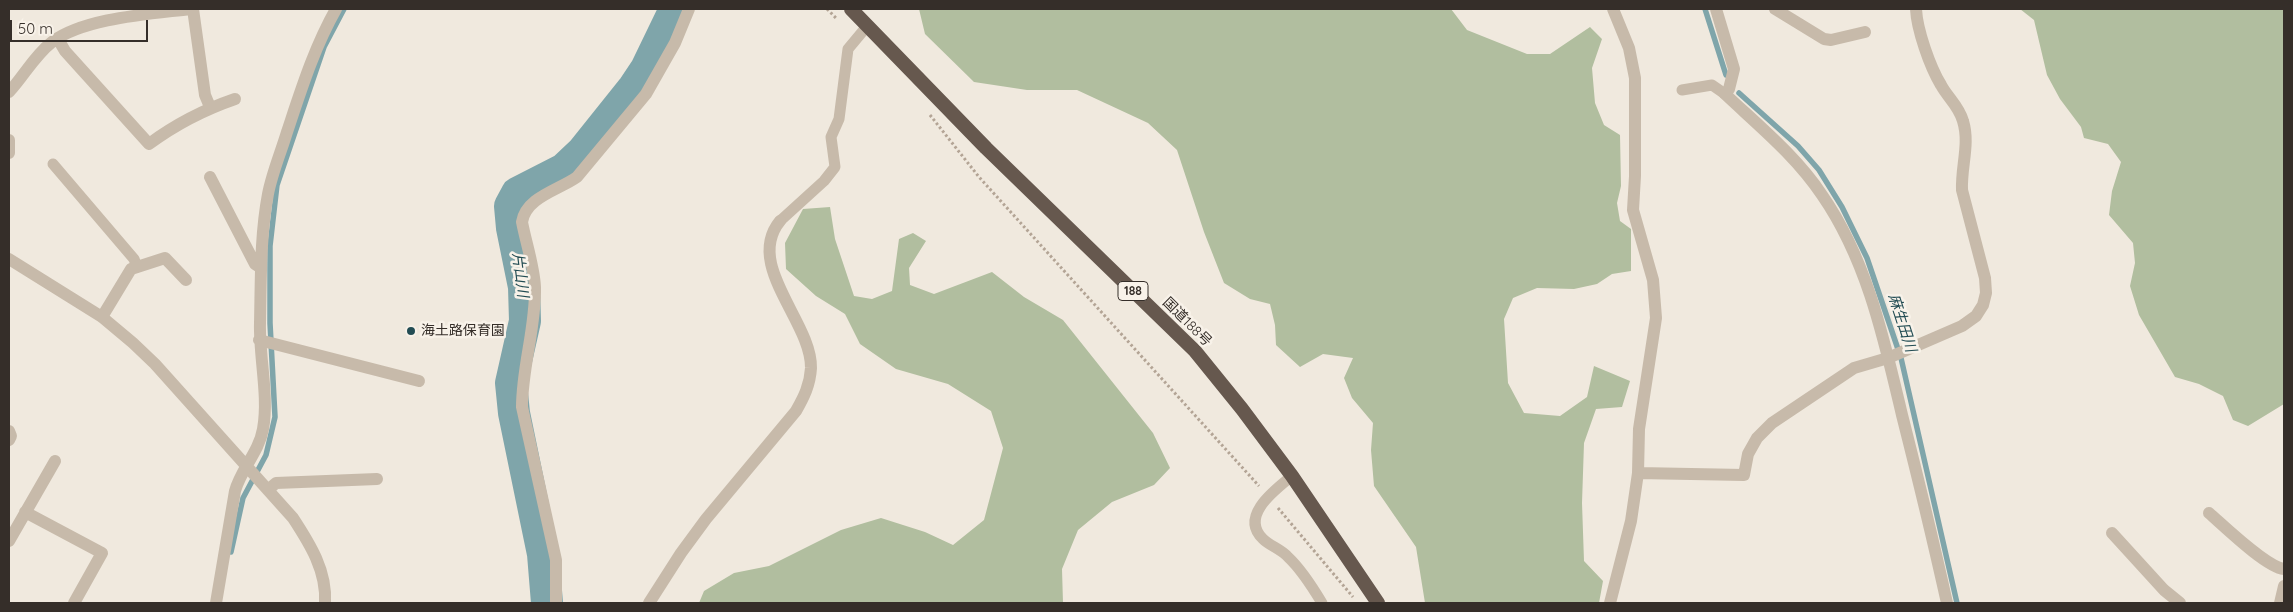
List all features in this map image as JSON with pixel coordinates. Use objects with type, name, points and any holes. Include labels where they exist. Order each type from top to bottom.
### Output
[{"type":"highway","name":"国道188号","points":[[851,9],[986,148],[1195,351],[1242,409],[1292,476],[1378,603]]},
{"type":"street","points":[[9,92],[20,81],[33,60],[68,32],[125,13],[191,9],[205,95],[210,107]]},
{"type":"street","points":[[216,603],[239,476],[258,444],[263,428],[260,340],[261,268],[268,194],[307,70],[319,39],[336,9]]},
{"type":"street","points":[[556,603],[556,560],[522,407],[522,390],[534,314],[535,285],[522,222],[523,214],[532,202],[565,186],[577,177],[646,94],[675,43],[688,9]]},
{"type":"street","points":[[1610,603],[1631,521],[1638,473],[1639,429],[1656,318],[1653,280],[1633,210],[1635,176],[1634,78],[1629,48],[1613,9]]},
{"type":"street","points":[[1716,9],[1734,69],[1729,89],[1725,94],[1798,163],[1822,195],[1847,238],[1869,290],[1888,358],[1947,603]]},
{"type":"street","points":[[1775,9],[1830,40],[1864,32]]},
{"type":"street","points":[[1638,473],[1744,475],[1748,454],[1757,438],[1772,423],[1854,368],[1888,358],[1962,326],[1976,316],[1983,305],[1986,293],[1985,278],[1962,190],[1967,139],[1964,122],[1959,109],[1941,86],[1932,68],[1916,9]]},
{"type":"street","points":[[58,39],[65,51],[148,144],[176,124],[210,107],[235,99]]},
{"type":"street","points":[[9,140],[9,152]]},
{"type":"street","points":[[210,177],[255,264],[261,268]]},
{"type":"street","points":[[649,603],[706,518],[796,411],[808,391],[811,367],[806,343],[774,275],[770,252],[772,231],[780,221]]},
{"type":"street","points":[[102,317],[131,269],[165,258],[186,280]]},
{"type":"street","points":[[9,259],[102,317],[155,364],[293,518],[310,544],[322,572],[324,603]]},
{"type":"street","points":[[260,340],[419,381]]},
{"type":"street","points":[[9,431],[11,436],[9,440]]},
{"type":"street","points":[[9,541],[55,461]]},
{"type":"street","points":[[269,489],[276,483],[377,479]]},
{"type":"street","points":[[26,512],[102,553],[74,603]]},
{"type":"street","points":[[2209,513],[2266,561],[2278,568],[2284,569]]},
{"type":"street","points":[[2112,533],[2164,590],[2180,603]]},
{"type":"street","points":[[2280,603],[2284,586]]},
{"type":"lane","points":[[780,221],[824,181],[835,167],[831,137],[839,119],[848,50],[868,25]]},
{"type":"lane","points":[[1682,90],[1712,85],[1725,94]]},
{"type":"lane","points":[[53,164],[134,259],[137,267]]},
{"type":"lane","points":[[1292,476],[1267,496],[1256,513],[1256,528],[1263,540],[1289,557],[1322,603]]},
{"type":"path","points":[[827,9],[857,39]]},
{"type":"path","points":[[926,111],[979,177],[1267,496],[1356,601]]},
{"type":"green space","points":[[919,9],[1451,9],[1467,30],[1527,54],[1550,54],[1590,27],[1602,39],[1592,68],[1595,103],[1604,125],[1620,135],[1621,186],[1617,203],[1620,221],[1631,229],[1631,271],[1612,274],[1597,284],[1574,289],[1537,288],[1513,298],[1504,319],[1508,383],[1524,413],[1560,416],[1587,397],[1594,366],[1630,381],[1622,407],[1596,409],[1584,443],[1582,503],[1584,561],[1603,581],[1599,603],[1425,603],[1416,547],[1374,486],[1371,450],[1373,423],[1352,398],[1344,378],[1353,358],[1323,354],[1300,367],[1276,345],[1275,325],[1270,304],[1250,299],[1224,283],[1204,232],[1177,150],[1148,123],[1077,90],[1027,90],[974,82],[925,34]]},
{"type":"green space","points":[[2020,9],[2284,9],[2284,404],[2248,426],[2233,420],[2223,396],[2199,384],[2175,377],[2139,315],[2130,286],[2135,263],[2133,243],[2109,215],[2112,191],[2121,162],[2108,144],[2084,138],[2081,127],[2060,99],[2047,75],[2034,20]]},
{"type":"green space","points":[[830,207],[835,239],[854,296],[872,299],[892,291],[899,239],[913,233],[926,241],[909,268],[910,285],[934,294],[992,272],[1024,297],[1063,320],[1153,433],[1170,468],[1154,485],[1112,502],[1078,530],[1062,569],[1063,603],[699,603],[704,591],[734,573],[769,566],[841,530],[881,518],[925,532],[953,545],[984,520],[1003,448],[991,411],[948,384],[896,369],[860,344],[845,314],[816,296],[786,269],[785,243],[803,209]]},
{"type":"waterway","points":[[231,552],[243,498],[266,455],[275,417],[270,323],[270,246],[277,185],[324,47],[344,9]]},
{"type":"waterway","name":"片山川","points":[[547,603],[543,554],[514,413],[511,383],[525,321],[524,287],[512,228],[510,206],[517,193],[564,169],[582,152],[646,69],[675,9]]},
{"type":"waterway","name":"麻生田川","points":[[1705,9],[1726,75]]},
{"type":"waterway","name":"麻生田川","points":[[1739,93],[1798,146],[1819,170],[1842,207],[1867,258],[1901,358],[1957,603]]},
{"type":"place","name":"海土路保育園","points":[[411,331]]}]
